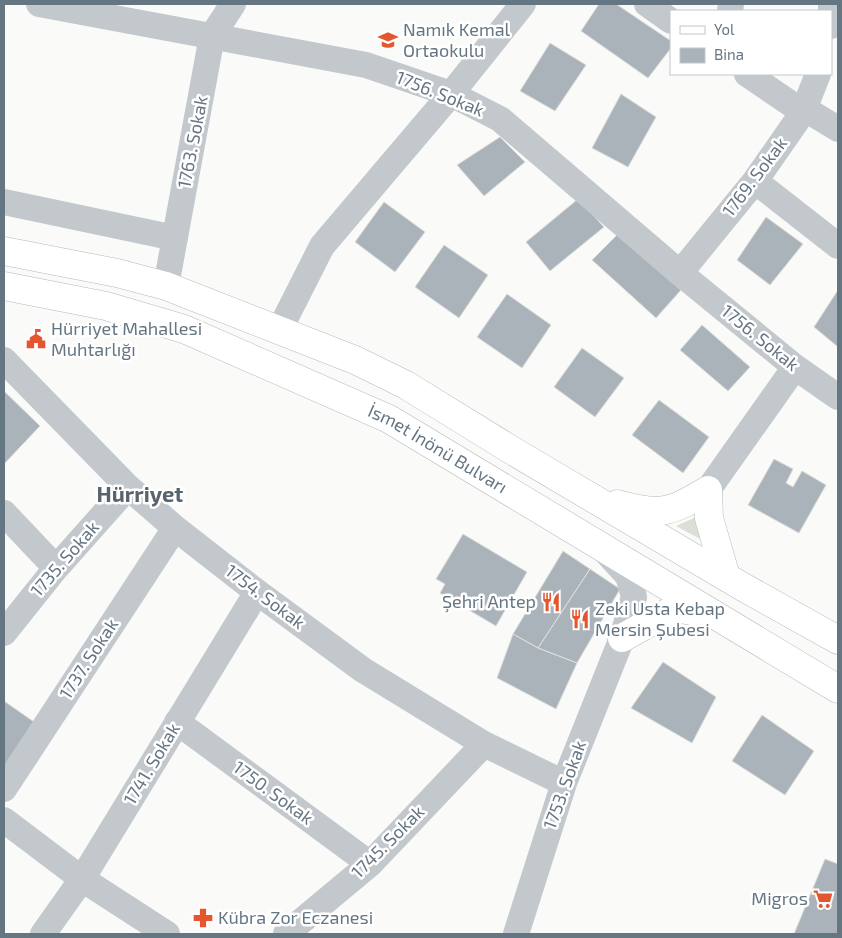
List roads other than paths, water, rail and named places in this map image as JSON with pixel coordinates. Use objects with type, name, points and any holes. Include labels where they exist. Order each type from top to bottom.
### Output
[{"type":"main road","name":"İsmet İnönü Bulvarı","points":[[4,251],[117,272],[166,286],[280,329],[355,360],[406,385],[513,451],[726,577],[838,640]]},
{"type":"main road","name":"İsmet İnönü Bulvarı","points":[[4,286],[106,306],[184,329],[389,419],[602,545],[838,689]]},
{"type":"main road","points":[[597,499],[646,512],[675,510],[708,490]]},
{"type":"main road","points":[[708,490],[708,518],[726,577]]},
{"type":"main road","points":[[622,638],[676,608],[722,618]]},
{"type":"street","name":"1756. Sokak","points":[[39,4],[366,65],[450,94],[500,119],[680,274],[796,367],[838,397]]},
{"type":"street","name":"1763. Sokak","points":[[166,286],[212,36],[233,4]]},
{"type":"street","points":[[280,329],[322,246],[523,4]]},
{"type":"street","points":[[647,4],[670,19]]},
{"type":"street","points":[[749,75],[804,111],[838,129]]},
{"type":"street","name":"1769. Sokak","points":[[680,274],[755,181],[804,111],[818,75]]},
{"type":"street","points":[[755,181],[838,246]]},
{"type":"street","points":[[4,202],[175,238]]},
{"type":"street","name":"1754. Sokak","points":[[4,360],[128,487],[175,528],[257,592],[363,670],[484,744],[564,783]]},
{"type":"street","points":[[708,490],[796,367]]},
{"type":"street","name":"1735. Sokak","points":[[4,633],[56,568],[128,487]]},
{"type":"street","points":[[4,513],[56,568]]},
{"type":"street","name":"1737. Sokak","points":[[4,790],[175,528]]},
{"type":"street","name":"1753. Sokak","points":[[516,934],[564,783],[622,638],[634,597],[628,576],[610,558],[602,545]]},
{"type":"street","name":"1741. Sokak","points":[[43,934],[82,879],[257,592]]},
{"type":"street","name":"1750. Sokak","points":[[177,722],[370,864]]},
{"type":"street","name":"1745. Sokak","points":[[286,934],[370,864],[484,744]]},
{"type":"street","points":[[4,820],[82,879],[167,934]]},
{"type":"place","name":"Namık Kemal Ortaokulu","points":[[388,40]]},
{"type":"place","name":"Hürriyet Mahallesi Muhtarlığı","points":[[36,339]]},
{"type":"place","name":"Şehri Antep","points":[[551,602]]},
{"type":"place","name":"Zeki Usta Kebap Mersin Şubesi","points":[[580,619]]},
{"type":"place","name":"Migros","points":[[823,899]]},
{"type":"place","name":"Kübra Zor Eczanesi","points":[[203,918]]},
{"type":"district","name":"Hürriyet","points":[[140,494]]}]
